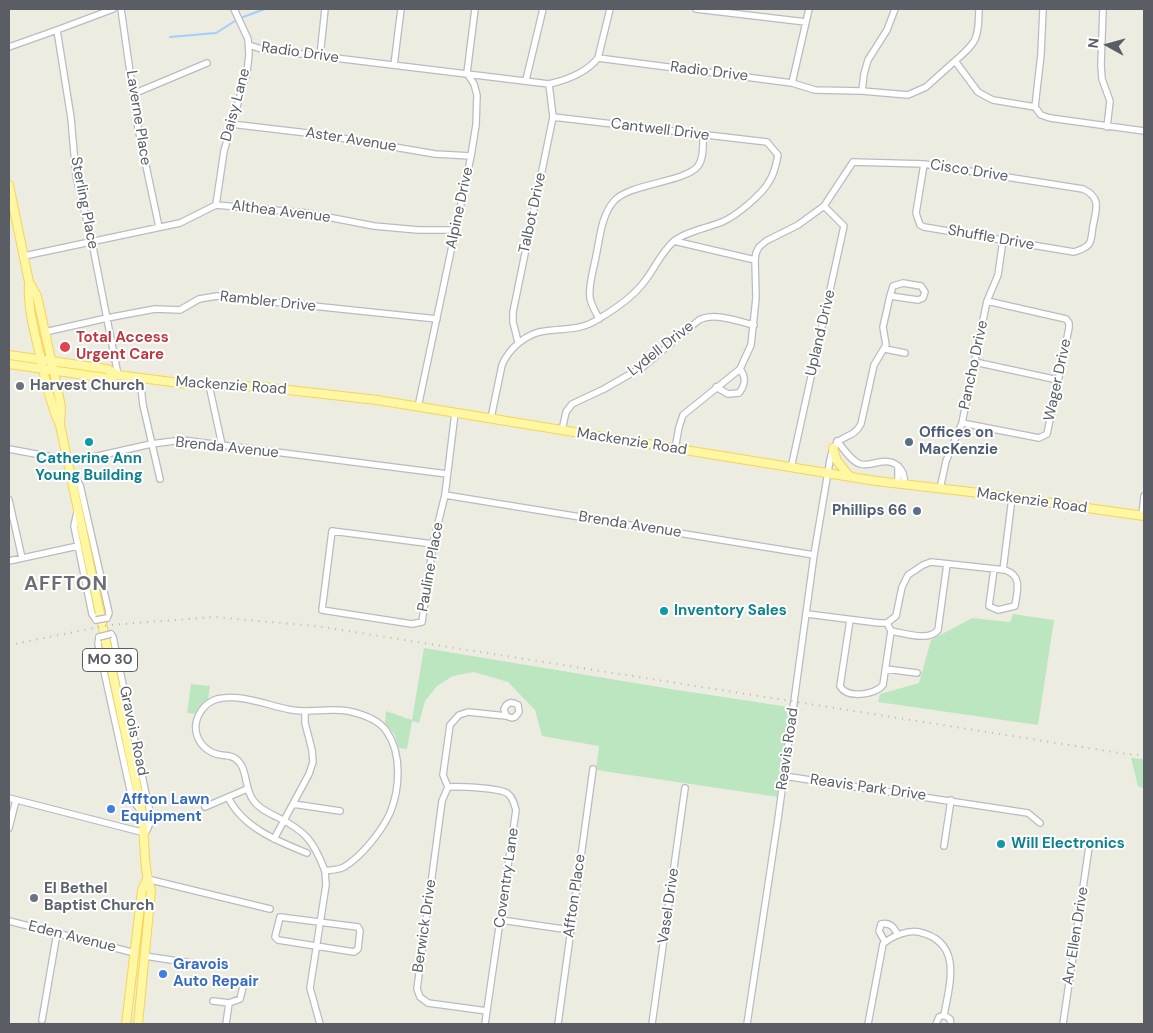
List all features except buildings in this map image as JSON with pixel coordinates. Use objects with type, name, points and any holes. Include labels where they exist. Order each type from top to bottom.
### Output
[{"type":"main road","name":"Gravois Road","points":[[9,184],[29,282],[28,299],[52,409],[60,424],[142,812],[147,879],[151,890],[138,1024]]},
{"type":"main road","name":"Gravois Road","points":[[29,282],[37,296],[45,332],[61,407],[60,424]]},
{"type":"main road","name":"Mackenzie Road","points":[[9,355],[107,369],[118,375],[140,378],[209,386],[276,389],[455,412],[828,474],[1143,516]]},
{"type":"main road","name":"Mackenzie Road","points":[[9,364],[106,378],[118,375]]},
{"type":"main road","points":[[835,445],[837,461],[850,477]]},
{"type":"main road","name":"Gravois Road","points":[[126,1024],[142,890],[147,879]]},
{"type":"main road","points":[[139,1016],[145,1024]]},
{"type":"street","points":[[9,47],[113,9]]},
{"type":"street","name":"Laverne Place","points":[[121,9],[140,144],[159,227]]},
{"type":"street","name":"Daisy Lane","points":[[216,205],[224,151],[247,72],[249,45],[234,9]]},
{"type":"street","points":[[320,56],[326,9]]},
{"type":"street","points":[[394,65],[401,9]]},
{"type":"street","points":[[467,73],[475,9]]},
{"type":"street","points":[[526,80],[543,9]]},
{"type":"street","points":[[598,58],[610,9]]},
{"type":"street","points":[[696,9],[806,22]]},
{"type":"street","points":[[792,83],[809,9]]},
{"type":"street","points":[[862,91],[868,60],[887,30],[895,9]]},
{"type":"street","name":"Radio Drive","points":[[249,45],[320,56],[549,84],[582,72],[598,58],[792,83],[815,90],[862,91],[908,95],[926,88],[972,47],[977,39],[979,9]]},
{"type":"street","points":[[1043,9],[1041,54],[1035,107],[1041,115],[1107,127],[1144,131]]},
{"type":"street","points":[[1103,9],[1101,65],[1102,78],[1110,101],[1107,127]]},
{"type":"street","name":"Sterling Place","points":[[57,30],[71,118],[76,176],[92,242],[118,375]]},
{"type":"street","points":[[955,61],[978,92],[994,100],[1035,107]]},
{"type":"street","points":[[133,94],[207,63]]},
{"type":"street","name":"Alpine Drive","points":[[418,407],[456,230],[476,124],[477,95],[474,84],[467,73]]},
{"type":"street","name":"Talbot Drive","points":[[518,342],[513,322],[513,312],[553,117],[549,84]]},
{"type":"street","name":"Cantwell Drive","points":[[553,117],[767,142],[778,155],[776,168],[769,182],[745,206],[724,221],[674,241]]},
{"type":"street","name":"Aster Avenue","points":[[232,124],[324,135],[435,154],[471,156]]},
{"type":"street","points":[[599,319],[592,303],[590,291],[602,228],[613,202],[620,196],[636,189],[684,174],[698,167],[703,153],[703,136]]},
{"type":"street","name":"Cisco Drive","points":[[824,206],[853,162],[924,164],[1083,189],[1090,192],[1097,206],[1090,242],[1086,247],[1074,252]]},
{"type":"street","name":"Shuffle Drive","points":[[924,164],[916,213],[920,225],[1074,252]]},
{"type":"street","name":"Althea Avenue","points":[[24,256],[180,223],[216,205],[308,213],[374,226],[418,230],[456,230]]},
{"type":"street","points":[[675,449],[683,415],[740,368],[751,345],[756,298],[755,260],[756,253],[762,243],[798,226],[824,206]]},
{"type":"street","name":"Upland Drive","points":[[791,468],[844,226],[824,206]]},
{"type":"street","name":"Pancho Drive","points":[[940,489],[946,461],[962,422],[987,301],[998,274],[1003,240]]},
{"type":"street","points":[[491,418],[502,365],[505,358],[518,342],[543,331],[576,328],[599,319],[629,297],[644,282],[674,241],[755,260]]},
{"type":"street","points":[[890,296],[918,300],[923,298],[925,292],[918,285],[900,283],[893,286],[890,296],[883,327],[886,340],[885,349],[874,365],[861,424],[856,432],[835,445],[861,465],[882,462],[898,466],[901,484]]},
{"type":"street","name":"Rambler Drive","points":[[45,332],[155,309],[180,310],[199,299],[217,296],[437,319]]},
{"type":"street","name":"Wager Drive","points":[[962,422],[1039,438],[1047,434],[1069,328],[1069,323],[1066,319],[987,301]]},
{"type":"street","name":"Lydell Drive","points":[[562,430],[566,412],[572,404],[604,389],[644,366],[699,320],[708,317],[722,318],[754,325]]},
{"type":"street","points":[[885,349],[905,353]]},
{"type":"street","points":[[975,362],[1058,380]]},
{"type":"street","points":[[716,387],[728,394],[740,393],[744,388],[745,382],[740,368]]},
{"type":"street","points":[[140,378],[151,444],[160,479]]},
{"type":"street","points":[[209,386],[222,445]]},
{"type":"street","name":"Pauline Place","points":[[433,544],[332,531],[322,610],[412,624],[422,622],[433,544],[445,495],[455,412]]},
{"type":"street","name":"Brenda Avenue","points":[[9,449],[68,460],[80,460],[151,444],[182,440],[447,474]]},
{"type":"street","name":"Reavis Road","points":[[747,1024],[784,776],[814,555],[835,445]]},
{"type":"street","name":"Gravois Road","points":[[70,471],[80,485],[109,613],[107,618],[96,620],[93,618],[74,526],[78,508]]},
{"type":"street","name":"Brenda Avenue","points":[[445,495],[814,555]]},
{"type":"street","points":[[1143,516],[1144,496]]},
{"type":"street","points":[[1003,570],[1012,498]]},
{"type":"street","points":[[9,500],[22,558]]},
{"type":"street","points":[[9,561],[78,546]]},
{"type":"street","points":[[807,614],[850,620],[888,622],[896,616],[902,587],[908,575],[931,562],[947,564],[994,569],[1003,570],[1015,575],[1019,582],[1015,606],[998,610],[989,606],[994,569]]},
{"type":"street","points":[[891,631],[928,636],[936,633],[938,630],[947,564]]},
{"type":"street","points":[[850,620],[840,686],[845,692],[860,694],[880,689],[883,685],[891,631],[888,622]]},
{"type":"street","name":"Gravois Road","points":[[142,812],[132,799],[98,644],[99,637],[110,634],[113,637],[150,814],[148,829],[145,833]]},
{"type":"street","points":[[886,669],[917,673]]},
{"type":"street","points":[[320,1024],[310,988],[326,885],[325,872],[310,839],[294,825],[260,807],[253,801],[247,789],[241,764],[235,758],[212,753],[200,744],[196,732],[198,715],[216,700],[225,698],[255,701],[291,710],[327,709],[346,711],[368,716],[387,731],[393,744],[397,765],[394,801],[389,815],[360,854],[342,868],[325,872]]},
{"type":"street","points":[[274,839],[314,762],[305,723],[305,711]]},
{"type":"street","points":[[448,787],[443,775],[450,725],[459,715],[468,712],[506,716]]},
{"type":"street","name":"Affton Place","points":[[558,1024],[593,769]]},
{"type":"street","name":"Reavis Park Drive","points":[[784,776],[1028,813],[1040,823]]},
{"type":"street","name":"Coventry Lane","points":[[448,787],[461,785],[506,792],[513,799],[516,810],[485,1024]]},
{"type":"street","name":"Berwick Drive","points":[[448,787],[442,801],[417,989],[420,997],[428,1003],[487,1011]]},
{"type":"street","name":"Vasel Drive","points":[[652,1024],[685,788]]},
{"type":"street","points":[[205,807],[247,789]]},
{"type":"street","points":[[228,797],[239,816],[274,839],[306,853]]},
{"type":"street","points":[[9,798],[145,833]]},
{"type":"street","points":[[9,828],[16,800]]},
{"type":"street","points":[[944,846],[951,800]]},
{"type":"street","points":[[293,804],[340,811]]},
{"type":"street","name":"Arv Ellen Drive","points":[[1063,1024],[1089,847]]},
{"type":"street","points":[[147,879],[270,909]]},
{"type":"street","points":[[280,917],[321,923],[360,928],[358,949],[354,952],[278,940],[276,937],[280,917]]},
{"type":"street","points":[[501,920],[570,930]]},
{"type":"street","name":"Eden Avenue","points":[[9,921],[134,953]]},
{"type":"street","points":[[868,1024],[884,943],[879,931],[882,924],[887,923],[892,926],[898,935]]},
{"type":"street","points":[[884,943],[898,935],[914,931],[927,934],[941,943],[948,952],[952,972],[944,1015]]},
{"type":"street","points":[[42,1020],[58,933]]},
{"type":"street","points":[[145,956],[204,965]]},
{"type":"street","points":[[213,1002],[229,1003],[240,999],[243,987]]},
{"type":"street","points":[[226,1024],[229,1003]]},
{"type":"street","points":[[936,1024],[939,1017],[944,1015]]},
{"type":"street","points":[[944,1015],[950,1019],[951,1024]]},
{"type":"green space","points":[[1013,614],[1054,620],[1038,725],[878,702],[880,694],[919,683],[931,640],[972,618],[1010,622]]},
{"type":"green space","points":[[424,648],[789,707],[778,797],[596,770],[599,746],[542,736],[535,710],[508,682],[474,672],[453,676],[437,686],[425,701],[419,723],[412,721],[407,749],[399,748],[395,735],[385,723],[386,711],[412,720]]},
{"type":"green space","points":[[191,684],[210,686],[208,700],[194,714],[187,713]]},
{"type":"green space","points":[[1131,758],[1144,759],[1144,789],[1138,786]]},
{"type":"waterway","points":[[243,17],[265,9]]},
{"type":"waterway","points":[[170,37],[216,33],[235,21]]},
{"type":"railway","points":[[9,645],[109,625],[214,617],[316,626],[1126,754],[1144,755]]},
{"type":"place","name":"Total Access Urgent Care","points":[[65,347]]},
{"type":"place","name":"Harvest Church","points":[[20,386]]},
{"type":"place","name":"Catherine Ann Young Building","points":[[89,442]]},
{"type":"place","name":"Offices on MacKenzie","points":[[909,442]]},
{"type":"place","name":"Phillips 66","points":[[917,511]]},
{"type":"place","name":"Inventory Sales","points":[[664,611]]},
{"type":"place","name":"Affton Lawn Equipment","points":[[111,809]]},
{"type":"place","name":"Will Electronics","points":[[1001,844]]},
{"type":"place","name":"El Bethel Baptist Church","points":[[34,898]]},
{"type":"place","name":"Gravois Auto Repair","points":[[163,974]]},
{"type":"district","name":"AFFTON","points":[[66,585]]}]
